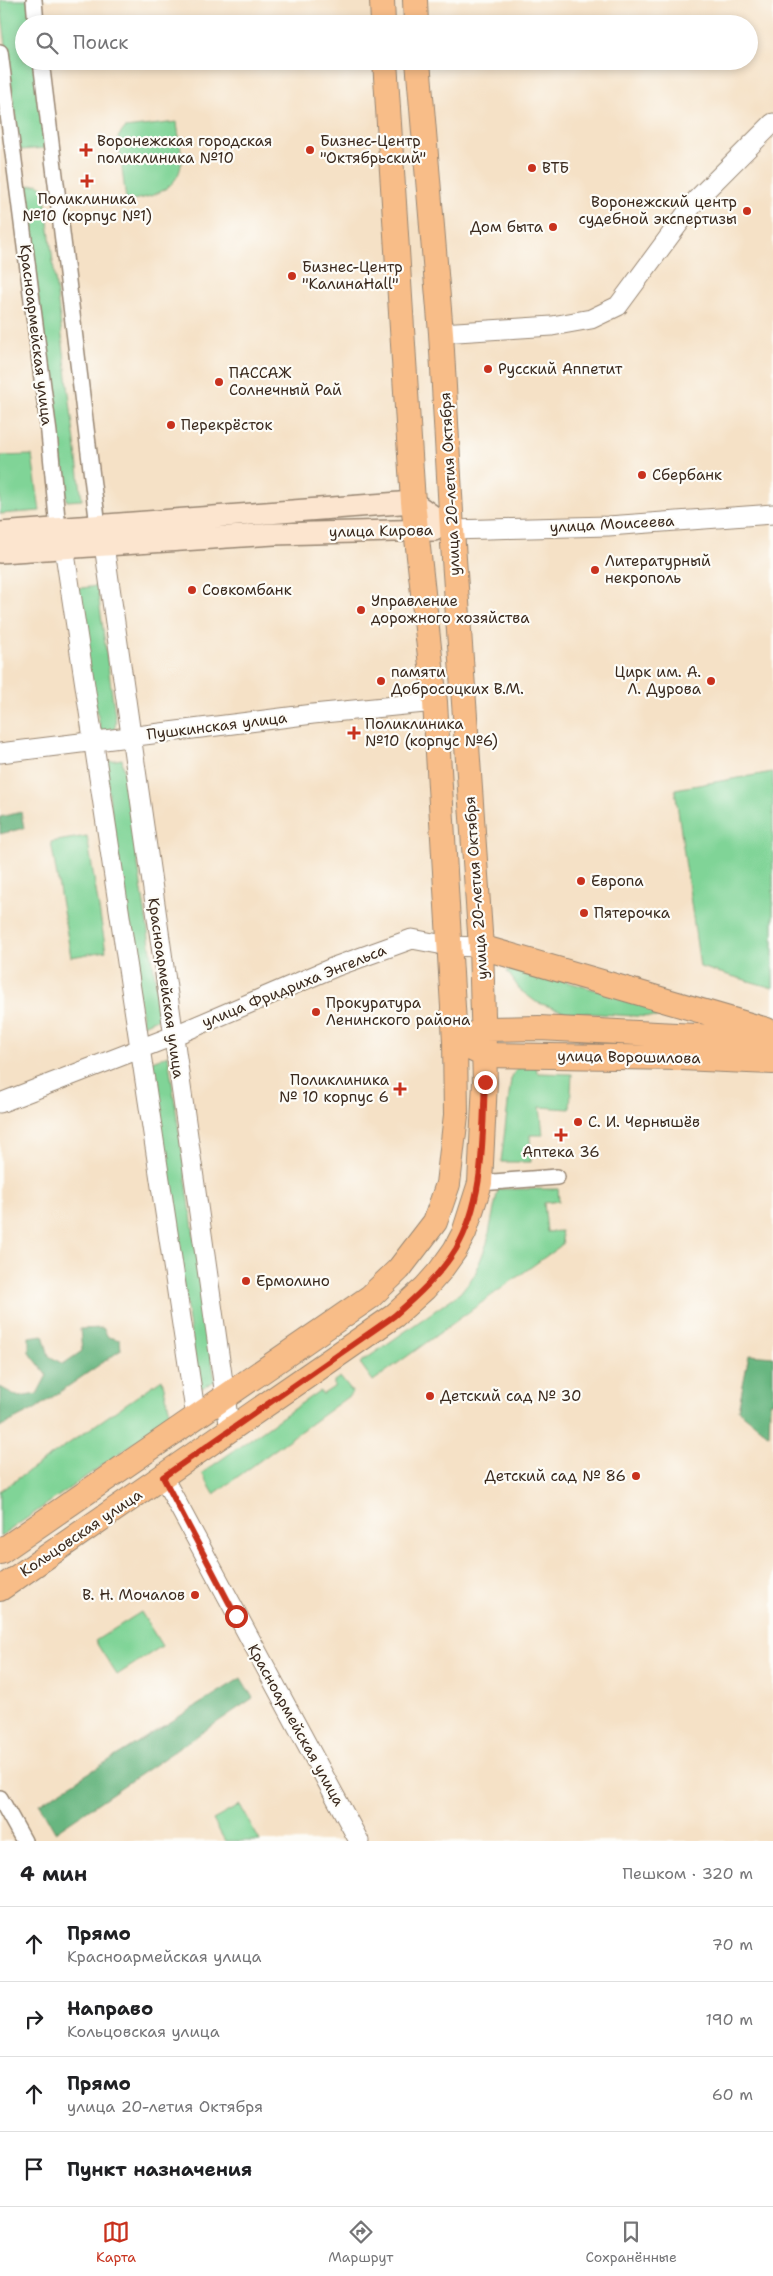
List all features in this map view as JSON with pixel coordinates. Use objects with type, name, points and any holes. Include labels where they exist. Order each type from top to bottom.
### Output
[{"type":"main road","points":[[382,0],[383,15]]},
{"type":"main road","points":[[415,0],[416,15]]},
{"type":"main road","name":"улица 20-летия Октября","points":[[386,70],[413,502],[435,702],[455,1041],[456,1115],[452,1157]]},
{"type":"main road","name":"улица 20-летия Октября","points":[[419,70],[441,333],[485,1029],[480,1183],[473,1206]]},
{"type":"main road","name":"улица Кирова","points":[[101,536],[413,502],[452,530]]},
{"type":"main road","name":"улица Кирова","points":[[0,533],[61,538],[452,530]]},
{"type":"main road","name":"улица Кирова","points":[[0,552],[61,538]]},
{"type":"main road","points":[[481,947],[773,1032]]},
{"type":"main road","name":"улица Ворошилова","points":[[485,1029],[539,1028],[773,1040]]},
{"type":"main road","points":[[455,1041],[485,1029]]},
{"type":"main road","points":[[455,1041],[484,1055]]},
{"type":"main road","name":"улица Ворошилова","points":[[484,1055],[681,1058],[773,1062]]},
{"type":"main road","name":"Кольцовская улица","points":[[0,1552],[370,1297],[400,1269],[435,1222],[448,1184],[452,1157]]},
{"type":"main road","name":"Кольцовская улица","points":[[0,1588],[394,1316],[413,1300],[440,1271],[464,1233],[473,1206]]},
{"type":"street","points":[[34,0],[35,15]]},
{"type":"street","name":"Красноармейская улица","points":[[0,52],[61,538],[196,1417]]},
{"type":"street","name":"Красноармейская улица","points":[[42,70],[101,536],[230,1431]]},
{"type":"street","points":[[441,333],[552,326],[591,318],[618,306],[697,200],[773,123]]},
{"type":"street","name":"улица Моисеева","points":[[452,530],[608,526],[773,514]]},
{"type":"street","name":"Пушкинская улица","points":[[0,753],[313,714],[435,702]]},
{"type":"street","name":"улица Фридриха Энгельса","points":[[0,1103],[173,1036],[337,966],[412,940],[449,946],[481,947]]},
{"type":"street","points":[[480,1183],[557,1177]]},
{"type":"street","name":"Красноармейская улица","points":[[163,1477],[359,1841]]},
{"type":"street","points":[[0,1798],[24,1841]]},
{"type":"green space","points":[[0,0],[28,0],[30,15],[15,15],[15,70],[37,70],[46,148],[20,150]]},
{"type":"green space","points":[[177,122],[181,149],[179,174],[168,187],[152,196],[126,200],[118,137],[125,128]]},
{"type":"green space","points":[[38,184],[44,188],[82,500],[67,501],[24,194],[27,186]]},
{"type":"green space","points":[[32,455],[40,511],[0,514],[0,456]]},
{"type":"green space","points":[[97,586],[116,723],[114,730],[101,732],[74,589]]},
{"type":"green space","points":[[122,759],[161,1017],[143,1025],[104,762]]},
{"type":"green space","points":[[773,772],[773,988],[700,967],[675,789]]},
{"type":"green space","points":[[21,812],[24,828],[0,834],[0,817]]},
{"type":"green space","points":[[87,836],[106,951],[71,957],[51,842]]},
{"type":"green space","points":[[517,968],[704,1020],[565,1012],[536,1002],[520,990],[507,971]]},
{"type":"green space","points":[[168,1055],[215,1381],[200,1389],[147,1063]]},
{"type":"green space","points":[[536,1060],[537,1073],[572,1074],[570,1109],[540,1107],[543,1135],[530,1135],[531,1162],[501,1162],[511,1079],[520,1066]]},
{"type":"green space","points":[[498,1189],[558,1189],[559,1201],[544,1203],[547,1232],[561,1231],[563,1244],[373,1381],[360,1363],[460,1293],[475,1274],[487,1243]]},
{"type":"green space","points":[[103,1328],[108,1337],[120,1340],[121,1350],[35,1409],[0,1427],[0,1387],[19,1397],[37,1394],[47,1375],[29,1352],[29,1337],[43,1335],[49,1356],[63,1364],[82,1351],[80,1329]]},
{"type":"green space","points":[[749,1355],[773,1357],[773,1402],[770,1402],[769,1435],[738,1410]]},
{"type":"green space","points":[[340,1377],[353,1393],[214,1494],[202,1473],[319,1391],[323,1394],[334,1387],[334,1381]]},
{"type":"green space","points":[[162,1379],[171,1417],[0,1537],[0,1491]]},
{"type":"green space","points":[[141,1612],[162,1646],[117,1675],[95,1641]]},
{"type":"green space","points":[[241,1678],[253,1698],[55,1832],[39,1804]]},
{"type":"green space","points":[[240,1805],[260,1841],[225,1841],[213,1820]]},
{"type":"place","name":"Воронежская городская поликлиника №10","points":[[86,150]]},
{"type":"place","name":"Бизнес-Центр \"Октябрьский\"","points":[[310,150]]},
{"type":"place","name":"ВТБ","points":[[532,168]]},
{"type":"place","name":"Поликлиника №10 (корпус №1)","points":[[87,181]]},
{"type":"place","name":"Воронежский центр судебной экспертизы","points":[[747,211]]},
{"type":"place","name":"Дом быта","points":[[553,227]]},
{"type":"place","name":"Бизнес-Центр \"КалинаHall\"","points":[[292,276]]},
{"type":"place","name":"Русский Аппетит","points":[[488,369]]},
{"type":"place","name":"ПАССАЖ Солнечный Рай","points":[[219,382]]},
{"type":"place","name":"Перекрёсток","points":[[171,425]]},
{"type":"place","name":"Сбербанк","points":[[642,475]]},
{"type":"place","name":"Литературный некрополь","points":[[595,570]]},
{"type":"place","name":"Совкомбанк","points":[[192,590]]},
{"type":"place","name":"Управление дорожного хозяйства","points":[[361,610]]},
{"type":"place","name":"памяти Добросоцких В.М.","points":[[381,681]]},
{"type":"place","name":"Цирк им. А. Л. Дурова","points":[[711,681]]},
{"type":"place","name":"Поликлиника №10 (корпус №6)","points":[[354,733]]},
{"type":"place","name":"Европа","points":[[581,881]]},
{"type":"place","name":"Пятерочка","points":[[584,913]]},
{"type":"place","name":"Прокуратура Ленинского района","points":[[316,1012]]},
{"type":"place","name":"Поликлиника № 10 корпус 6","points":[[400,1089]]},
{"type":"place","name":"С. И. Чернышёв","points":[[578,1122]]},
{"type":"place","name":"Аптека 36","points":[[561,1135]]},
{"type":"place","name":"Ермолино","points":[[246,1281]]},
{"type":"place","name":"Детский сад № 30","points":[[430,1396]]},
{"type":"place","name":"Детский сад № 86","points":[[636,1476]]},
{"type":"place","name":"В. Н. Мочалов","points":[[195,1595]]},
{"type":"route","points":[[236,1616],[163,1477],[394,1316],[425,1288],[440,1271],[464,1233],[480,1183],[485,1082]]}]
